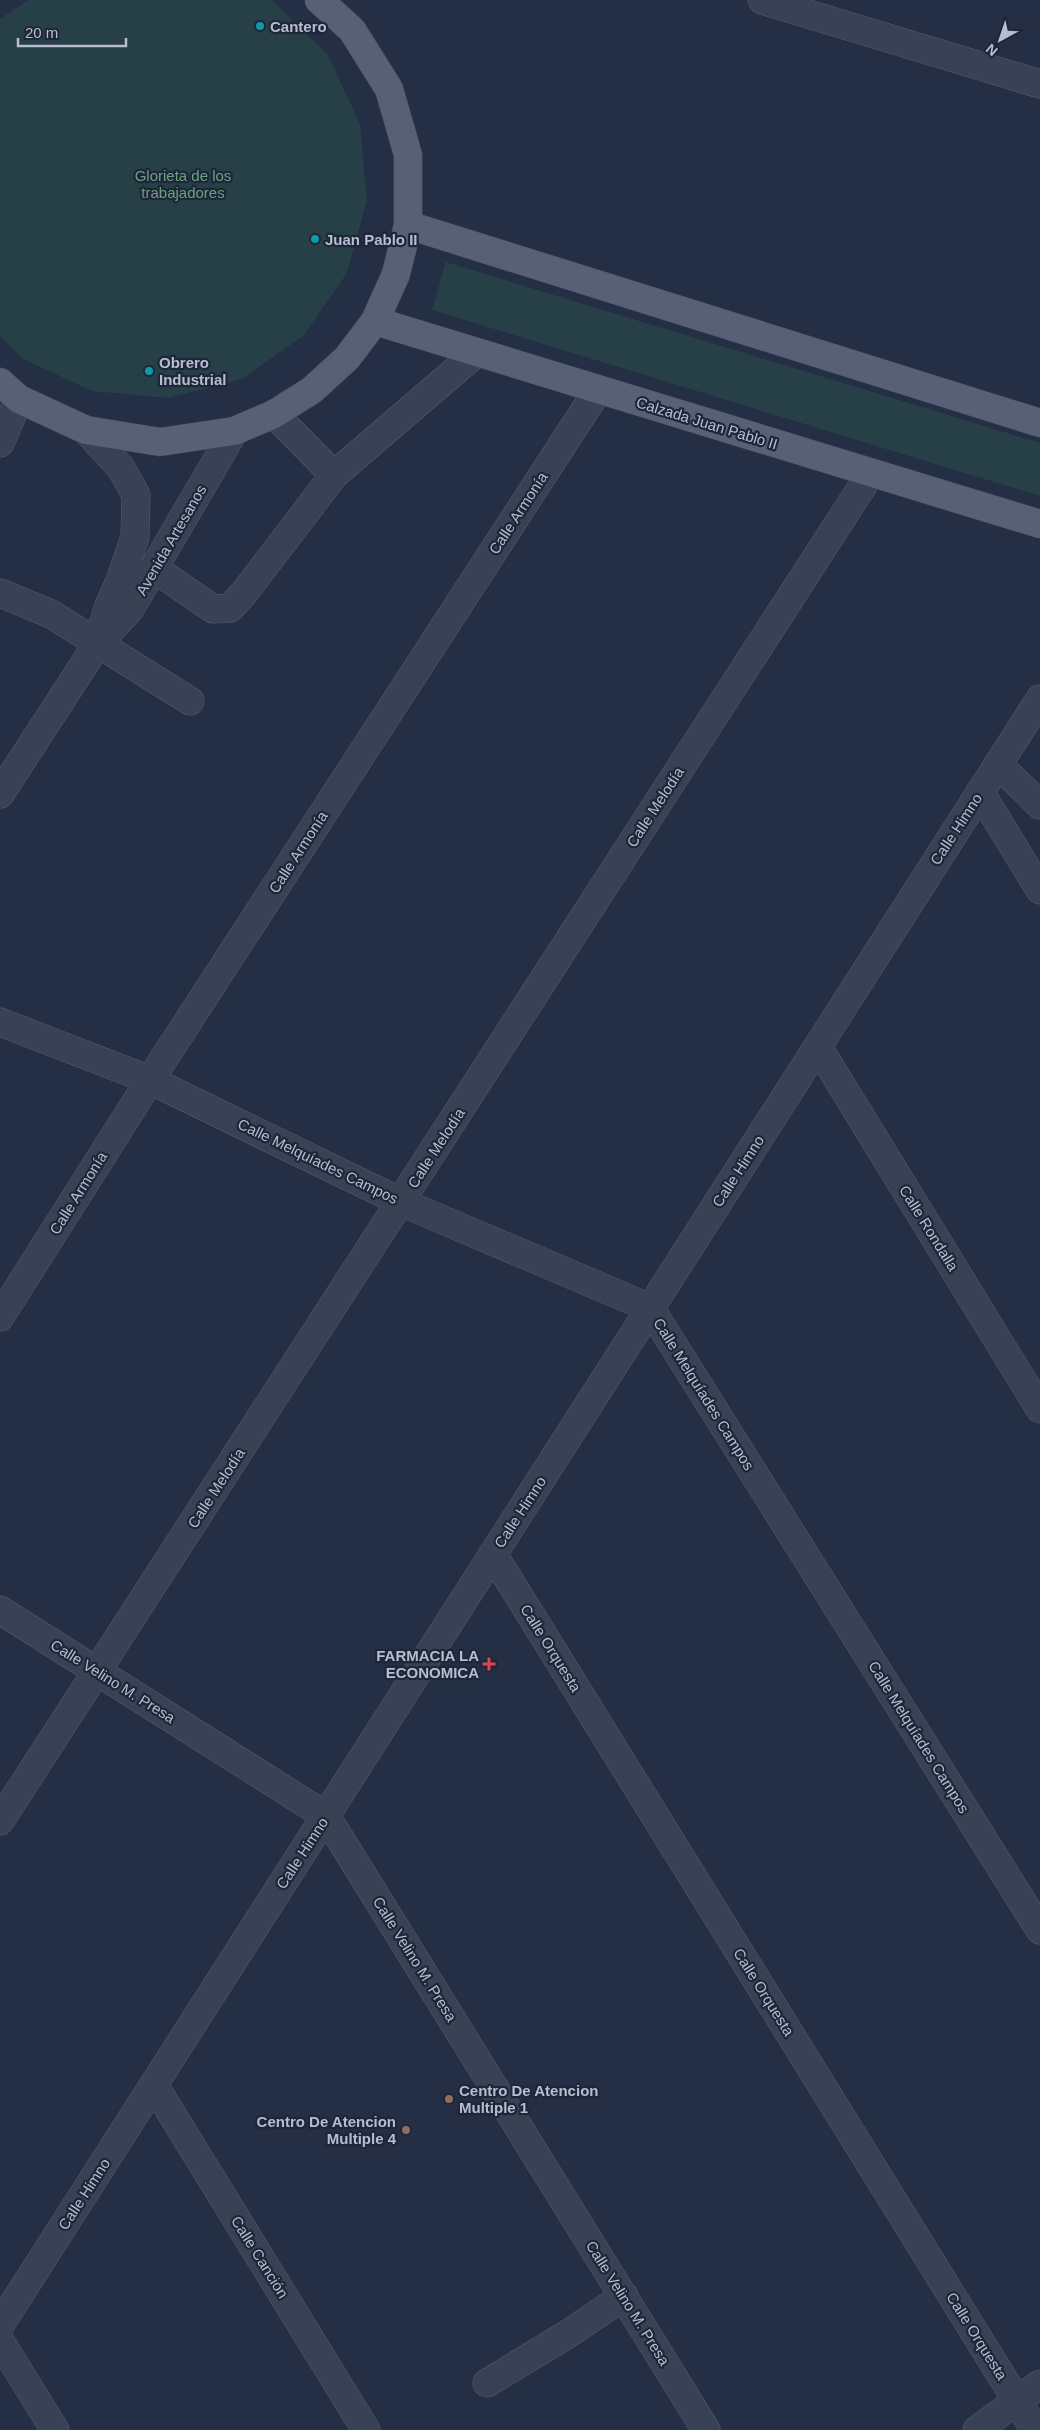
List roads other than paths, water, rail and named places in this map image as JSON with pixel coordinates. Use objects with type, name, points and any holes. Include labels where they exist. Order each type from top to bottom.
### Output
[{"type":"main road","points":[[10,390],[86,430],[160,442],[234,431],[274,414],[312,390],[347,358],[374,321],[396,274],[408,225],[408,156],[389,89],[352,30],[319,0]]},
{"type":"main road","points":[[408,225],[1040,424]]},
{"type":"main road","name":"Calzada Juan Pablo II","points":[[374,321],[1040,524]]},
{"type":"street","points":[[774,2],[1040,84]]},
{"type":"street","points":[[155,569],[213,609],[230,608],[244,593],[334,475],[476,353]]},
{"type":"street","points":[[0,443],[10,390]]},
{"type":"street","name":"Calle Armonía","points":[[0,1317],[150,1080],[598,390]]},
{"type":"street","points":[[274,414],[334,475]]},
{"type":"street","name":"Avenida Artesanos","points":[[86,430],[121,468],[136,494],[135,537],[122,578],[108,608],[98,643]]},
{"type":"street","name":"Avenida Artesanos","points":[[0,794],[98,643],[130,609],[234,431]]},
{"type":"street","name":"Calle Melodía","points":[[0,1822],[871,473]]},
{"type":"street","points":[[0,593],[51,614],[190,700]]},
{"type":"street","name":"Calle Himno","points":[[0,2325],[980,792],[1038,705]]},
{"type":"street","points":[[998,764],[1040,805]]},
{"type":"street","points":[[980,792],[1040,890]]},
{"type":"street","name":"Calle Melquíades Campos","points":[[0,1022],[150,1080],[401,1202],[650,1308],[1040,1930]]},
{"type":"street","name":"Calle Rondalla","points":[[818,1047],[1040,1409]]},
{"type":"street","name":"Calle Orquesta","points":[[493,1554],[1035,2430]]},
{"type":"street","name":"Calle Velino M. Presa","points":[[0,1610],[326,1816],[706,2430]]},
{"type":"street","name":"Calle Canción","points":[[154,2084],[366,2430]]},
{"type":"street","points":[[487,2383],[568,2334],[624,2296]]},
{"type":"street","points":[[0,2341],[55,2430]]},
{"type":"street","points":[[977,2430],[1040,2384]]},
{"type":"place","name":"Cantero","points":[[260,26]]},
{"type":"place","name":"Juan Pablo II","points":[[315,239]]},
{"type":"place","name":"Obrero Industrial","points":[[149,371]]},
{"type":"place","name":"FARMACIA LA ECONOMICA","points":[[489,1664]]},
{"type":"place","name":"Centro De Atencion Multiple 1","points":[[449,2099]]},
{"type":"place","name":"Centro De Atencion Multiple 4","points":[[406,2130]]},
{"type":"park label","name":"Glorieta de los trabajadores","points":[[183,184]]}]
